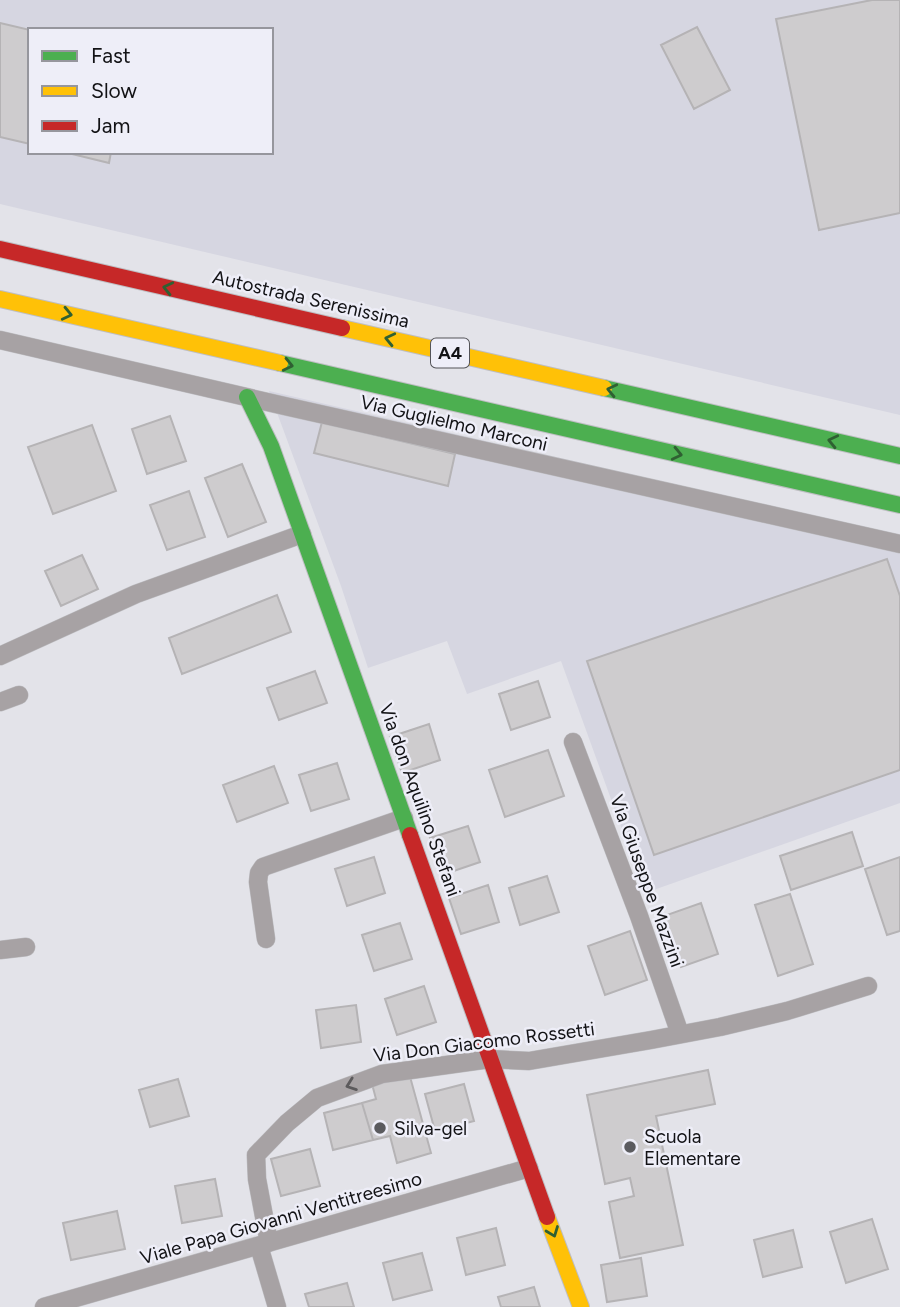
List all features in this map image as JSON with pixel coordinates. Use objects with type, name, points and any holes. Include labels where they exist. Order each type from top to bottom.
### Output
[{"type":"main road","name":"Autostrada Serenissima","points":[[0,249],[900,456]]},
{"type":"main road","points":[[0,299],[900,505]]},
{"type":"main road","name":"Via don Aquilino Stefani","points":[[247,397],[271,446],[529,1168],[582,1307]]},
{"type":"street","name":"Via Guglielmo Marconi","points":[[0,340],[900,544]]},
{"type":"street","name":"Via don Aquilino Stefani","points":[[271,446],[275,404]]},
{"type":"street","points":[[0,656],[136,594],[302,534]]},
{"type":"street","points":[[0,702],[19,695]]},
{"type":"street","name":"Via Giuseppe Mazzini","points":[[573,743],[639,916],[680,1034]]},
{"type":"street","points":[[266,939],[258,882],[263,867],[404,818]]},
{"type":"street","points":[[0,950],[26,947]]},
{"type":"street","name":"Via Don Giacomo Rossetti","points":[[264,1245],[256,1155],[287,1123],[317,1098],[382,1074],[490,1059],[529,1061],[680,1034],[787,1011],[869,986]]},
{"type":"street","name":"Viale Papa Giovanni Ventitreesimo","points":[[44,1307],[529,1168]]},
{"type":"street","points":[[264,1245],[277,1307]]},
{"type":"shaded area","points":[[0,0],[900,0],[900,415],[0,204]]},
{"type":"shaded area","points":[[269,391],[900,536],[900,803],[645,893],[561,661],[467,694],[447,641],[368,668],[341,586]]},
{"type":"building","points":[[872,0],[900,0],[900,213],[819,230],[776,19]]},
{"type":"building","points":[[0,23],[28,30],[28,144],[0,137]]},
{"type":"building","points":[[697,27],[730,90],[694,109],[661,45]]},
{"type":"building","points":[[72,154],[111,154],[109,163]]},
{"type":"building","points":[[170,416],[186,461],[147,474],[132,429]]},
{"type":"building","points":[[322,422],[455,454],[448,486],[314,453]]},
{"type":"building","points":[[92,425],[116,491],[53,514],[28,447]]},
{"type":"building","points":[[242,464],[266,522],[228,537],[205,478]]},
{"type":"building","points":[[189,491],[205,537],[167,550],[150,505]]},
{"type":"building","points":[[82,555],[98,589],[61,606],[45,571]]},
{"type":"building","points":[[887,559],[900,596],[900,770],[654,855],[587,661]]},
{"type":"building","points":[[277,595],[291,632],[182,674],[169,638]]},
{"type":"building","points":[[315,671],[327,703],[279,720],[267,688]]},
{"type":"building","points":[[538,681],[550,717],[511,730],[499,694]]},
{"type":"building","points":[[429,724],[440,760],[402,773],[390,737]]},
{"type":"building","points":[[548,750],[564,796],[505,817],[489,770]]},
{"type":"building","points":[[337,763],[349,799],[311,811],[299,775]]},
{"type":"building","points":[[274,766],[288,803],[237,822],[223,785]]},
{"type":"building","points":[[468,826],[480,862],[442,875],[430,838]]},
{"type":"building","points":[[852,832],[863,866],[791,890],[780,856]]},
{"type":"building","points":[[374,857],[385,893],[347,906],[335,869]]},
{"type":"building","points":[[900,857],[900,931],[887,935],[865,869]]},
{"type":"building","points":[[547,876],[559,912],[520,925],[509,888]]},
{"type":"building","points":[[488,885],[499,922],[461,934],[449,898]]},
{"type":"building","points":[[790,894],[813,964],[778,976],[755,905]]},
{"type":"building","points":[[701,903],[718,954],[681,967],[664,916]]},
{"type":"building","points":[[400,923],[412,959],[374,971],[362,935]]},
{"type":"building","points":[[630,931],[647,980],[605,995],[588,946]]},
{"type":"building","points":[[424,986],[436,1022],[397,1035],[385,999]]},
{"type":"building","points":[[356,1005],[361,1042],[321,1048],[316,1010]]},
{"type":"building","name":"Scuola Elementare","points":[[708,1070],[715,1104],[656,1116],[683,1245],[620,1258],[609,1202],[634,1196],[630,1178],[605,1184],[587,1095]]},
{"type":"building","points":[[409,1073],[431,1153],[397,1163],[390,1136],[373,1140],[362,1103],[376,1099],[372,1084]]},
{"type":"building","points":[[178,1079],[189,1116],[150,1127],[139,1090]]},
{"type":"building","points":[[464,1084],[474,1121],[435,1131],[425,1094]]},
{"type":"building","points":[[362,1103],[373,1140],[333,1150],[324,1113]]},
{"type":"building","points":[[310,1149],[320,1186],[281,1196],[271,1159]]},
{"type":"building","points":[[215,1179],[222,1216],[182,1223],[175,1186]]},
{"type":"building","points":[[117,1211],[125,1249],[71,1260],[63,1223]]},
{"type":"building","points":[[872,1219],[888,1269],[846,1283],[830,1232]]},
{"type":"building","points":[[496,1228],[505,1265],[466,1275],[457,1238]]},
{"type":"building","points":[[793,1230],[802,1267],[763,1277],[754,1240]]},
{"type":"building","points":[[422,1253],[432,1290],[393,1300],[383,1263]]},
{"type":"building","points":[[641,1258],[647,1296],[607,1302],[601,1265]]},
{"type":"building","points":[[347,1283],[354,1307],[309,1307],[305,1294]]},
{"type":"building","points":[[534,1287],[540,1307],[501,1307],[498,1297]]},
{"type":"traffic: fast","points":[[280,363],[900,505]]},
{"type":"traffic: fast","points":[[604,388],[900,456]]},
{"type":"traffic: fast","points":[[247,397],[271,446],[410,835]]},
{"type":"traffic: slow","points":[[0,299],[280,363]]},
{"type":"traffic: slow","points":[[342,328],[604,388]]},
{"type":"traffic: slow","points":[[547,1217],[581,1307]]},
{"type":"traffic: jam","points":[[0,249],[342,328]]},
{"type":"traffic: jam","points":[[410,835],[547,1217]]},
{"type":"place","name":"Silva-gel","points":[[380,1128]]},
{"type":"place","name":"Scuola Elementare","points":[[630,1147]]}]
